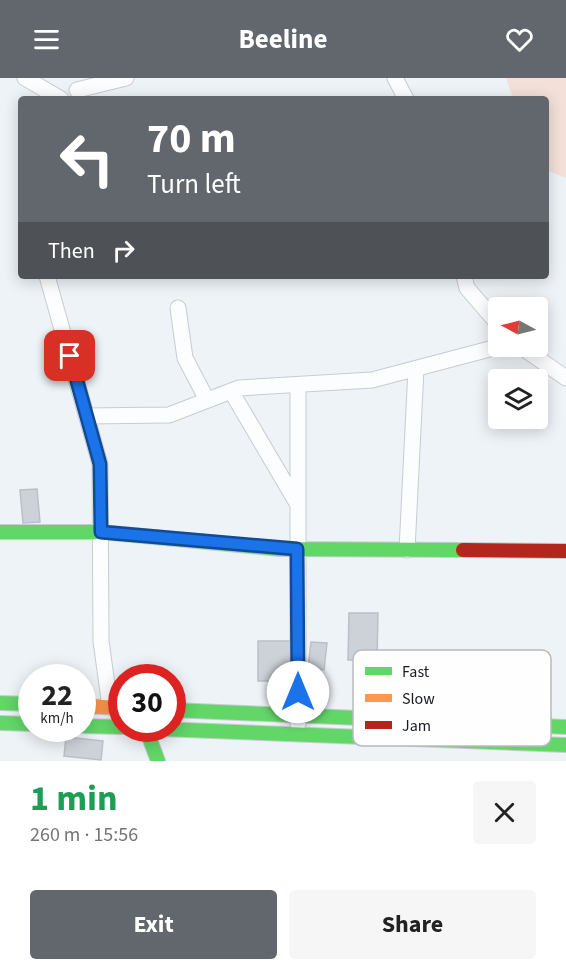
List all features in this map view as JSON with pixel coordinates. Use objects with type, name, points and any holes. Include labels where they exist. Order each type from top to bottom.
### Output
[{"type":"main road","points":[[0,532],[101,532],[297,549],[566,551]]},
{"type":"main road","points":[[0,703],[18,704]]},
{"type":"main road","points":[[186,711],[353,718]]},
{"type":"main road","points":[[0,723],[18,724]]},
{"type":"main road","points":[[551,726],[566,727]]},
{"type":"main road","points":[[186,730],[353,736]]},
{"type":"main road","points":[[151,742],[158,761]]},
{"type":"main road","points":[[551,744],[566,745]]},
{"type":"street","points":[[25,78],[56,96]]},
{"type":"street","points":[[78,89],[126,78]]},
{"type":"street","points":[[395,78],[404,96]]},
{"type":"street","points":[[48,279],[100,464],[101,641],[108,672]]},
{"type":"street","points":[[465,279],[467,288],[488,312]]},
{"type":"street","points":[[178,308],[185,358],[207,400]]},
{"type":"street","points":[[86,416],[169,415],[239,388],[372,380],[488,350]]},
{"type":"street","points":[[536,357],[566,378]]},
{"type":"street","points":[[407,550],[417,369]]},
{"type":"street","points":[[298,385],[298,734]]},
{"type":"street","points":[[231,391],[299,506]]},
{"type":"shaded area","points":[[506,78],[566,78],[566,178],[549,171],[549,96],[512,96]]},
{"type":"building","points":[[37,489],[40,522],[23,523],[20,490]]},
{"type":"building","points":[[349,613],[378,613],[377,650],[353,650],[353,660],[348,660]]},
{"type":"building","points":[[258,641],[296,641],[295,681],[258,681]]},
{"type":"building","points":[[311,642],[327,643],[324,670],[308,668]]},
{"type":"building","points":[[103,741],[101,760],[64,756],[65,742]]},
{"type":"traffic: fast","points":[[0,532],[101,532],[280,549],[463,550]]},
{"type":"traffic: fast","points":[[0,703],[18,704]]},
{"type":"traffic: fast","points":[[186,711],[353,718]]},
{"type":"traffic: fast","points":[[0,723],[18,724]]},
{"type":"traffic: fast","points":[[96,726],[108,727]]},
{"type":"traffic: fast","points":[[551,726],[566,727]]},
{"type":"traffic: fast","points":[[186,730],[353,737]]},
{"type":"traffic: fast","points":[[151,742],[158,761]]},
{"type":"traffic: fast","points":[[551,744],[566,745]]},
{"type":"traffic: slow","points":[[96,707],[108,707]]},
{"type":"traffic: jam","points":[[463,550],[566,551]]},
{"type":"route","points":[[70,356],[100,464],[101,532],[297,549],[298,692]]}]
